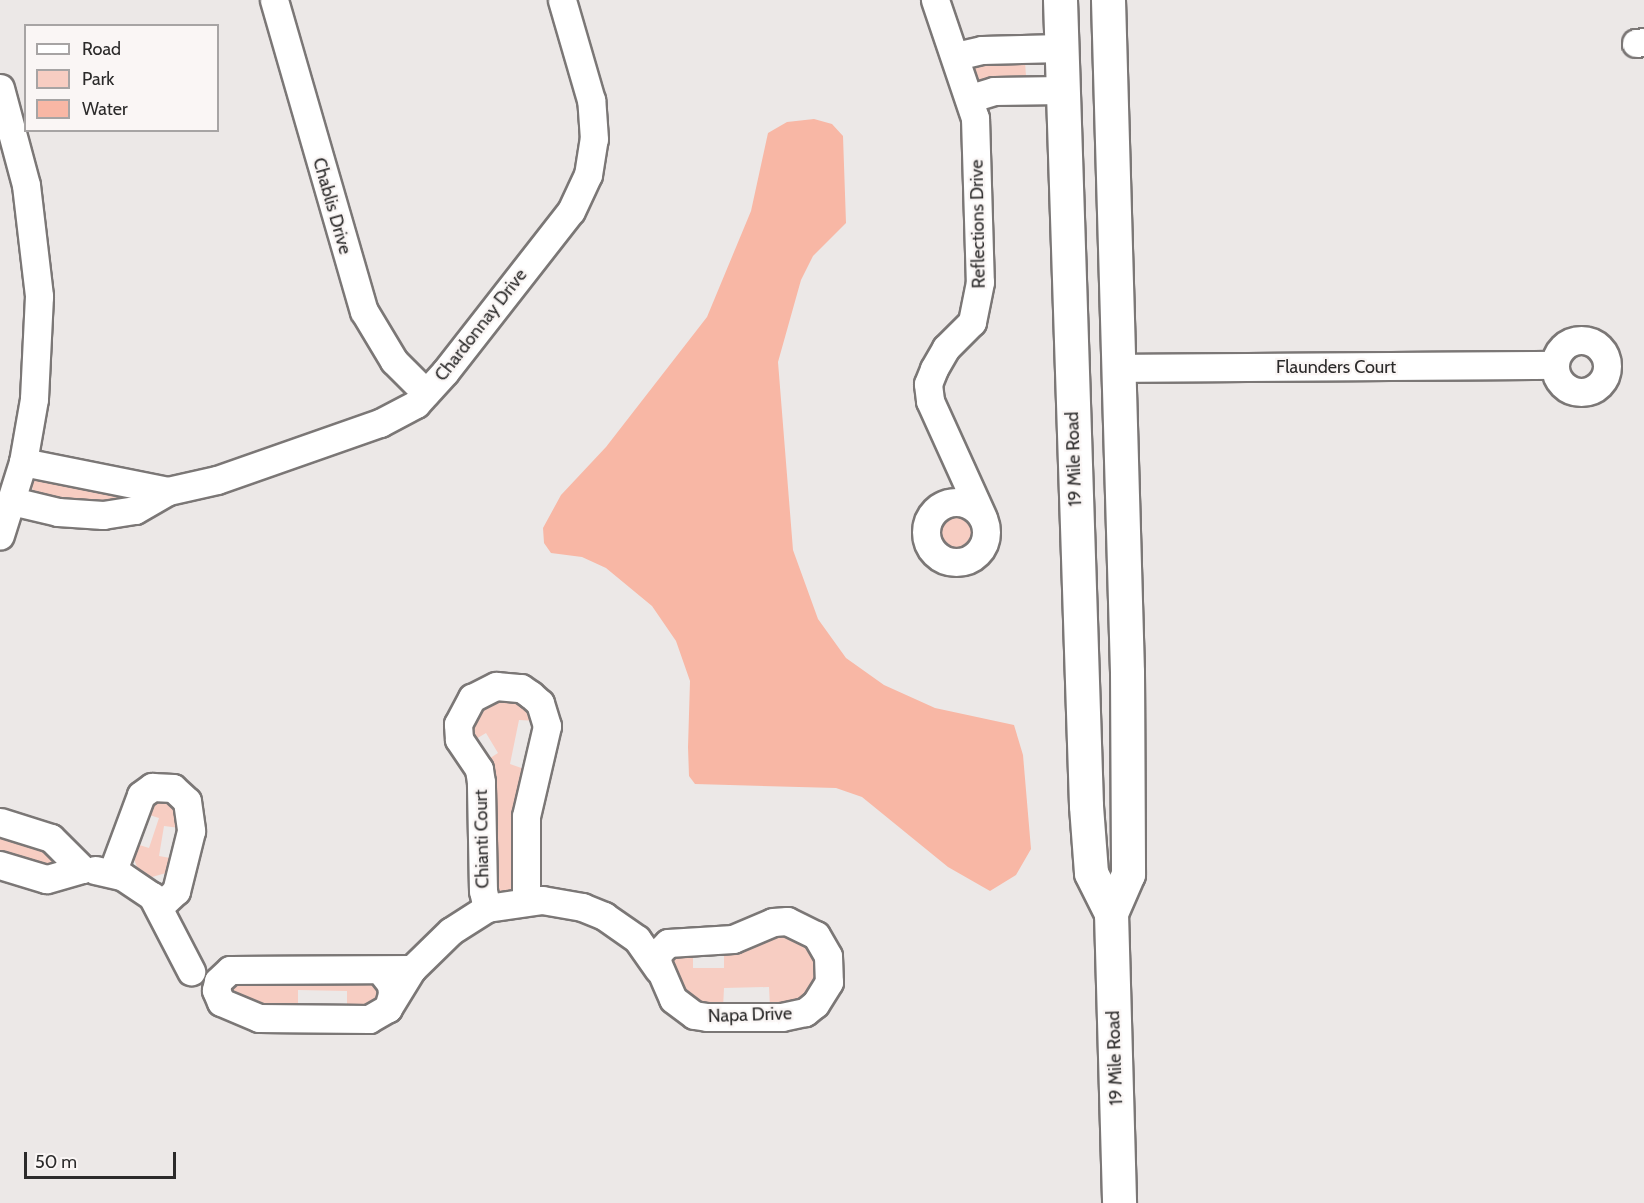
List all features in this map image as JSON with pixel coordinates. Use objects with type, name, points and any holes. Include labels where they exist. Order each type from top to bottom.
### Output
[{"type":"main road","name":"19 Mile Road","points":[[1060,0],[1086,806],[1090,873],[1111,913]]},
{"type":"main road","name":"19 Mile Road","points":[[1108,0],[1128,816],[1128,874],[1111,913],[1119,1203]]},
{"type":"main road","points":[[1061,42],[1076,30],[1093,31],[1110,52]]},
{"type":"main road","points":[[1073,437],[1083,456],[1090,460],[1106,463],[1121,457]]},
{"type":"main road","points":[[1086,806],[1105,822],[1128,816]]},
{"type":"street","name":"Chablis Drive","points":[[274,0],[364,311],[394,361],[426,393]]},
{"type":"street","name":"Chardonnay Drive","points":[[12,501],[58,512],[103,514],[135,510],[168,491],[217,480],[344,438],[394,417],[426,393],[571,211],[588,175],[594,139],[591,100],[562,0]]},
{"type":"street","name":"Reflections Drive","points":[[935,0],[971,98],[975,118],[980,294],[972,322],[946,348],[928,384],[930,401],[960,473],[983,518]]},
{"type":"street","points":[[956,56],[982,50],[1061,42]]},
{"type":"street","points":[[0,88],[26,185],[39,296],[34,399],[23,462],[0,535]]},
{"type":"street","points":[[971,98],[994,91],[1062,90]]},
{"type":"street","name":"Flaunders Court","points":[[1118,368],[1555,365]]},
{"type":"street","name":"Chardonnay Drive","points":[[23,462],[168,491]]},
{"type":"street","points":[[950,502],[960,473]]},
{"type":"street","points":[[950,502],[969,504],[983,518],[986,537],[978,554],[959,562],[940,557],[928,541],[928,521],[933,512],[950,502]]},
{"type":"street","name":"Chianti Court","points":[[487,908],[482,782],[479,769],[463,747],[458,724],[472,698],[496,686],[521,688],[531,695],[540,703],[547,726],[526,816],[526,900]]},
{"type":"street","points":[[112,873],[141,795],[152,787],[173,788],[187,801],[191,831],[179,884],[159,907]]},
{"type":"street","points":[[0,822],[51,838],[82,869]]},
{"type":"street","points":[[0,865],[46,879],[82,869],[112,873],[145,889],[159,907],[191,971],[221,1002],[259,1018],[369,1019],[387,1008],[391,984],[380,970]]},
{"type":"street","name":"Napa Drive","points":[[387,1008],[412,969],[451,931],[487,908],[526,900],[582,907],[604,916],[637,939],[683,1009],[707,1017],[795,1016],[815,1004],[829,982],[824,944],[797,923],[773,922],[733,939],[637,939]]},
{"type":"street","points":[[658,969],[658,953],[673,940]]},
{"type":"street","points":[[191,971],[412,969]]},
{"type":"street","points":[[221,1002],[216,985],[230,970]]},
{"type":"green space","points":[[1025,62],[1026,76],[1020,80],[981,82],[975,78],[973,70],[974,63]]},
{"type":"green space","points":[[36,479],[82,489],[132,496],[101,502],[49,498],[33,492],[32,484]]},
{"type":"green space","points":[[957,514],[971,519],[976,533],[971,547],[957,552],[943,547],[938,533],[943,519]]},
{"type":"green space","points":[[489,699],[522,700],[538,721],[519,720],[510,764],[527,770],[516,885],[504,894],[493,885],[484,762],[498,753],[486,733],[471,742],[471,717]]},
{"type":"green space","points":[[161,797],[176,805],[180,828],[164,826],[159,856],[176,859],[166,873],[152,877],[137,867],[131,851],[133,843],[149,848],[159,818],[143,813],[148,802]]},
{"type":"green space","points":[[0,831],[49,848],[52,862],[48,867],[0,856]]},
{"type":"green space","points":[[774,932],[800,935],[818,955],[818,983],[801,1003],[770,1008],[769,987],[724,988],[723,1008],[706,1007],[682,995],[670,960],[674,954],[693,950],[693,968],[724,968],[724,950]]},
{"type":"green space","points":[[372,980],[379,986],[379,1003],[347,1009],[347,991],[298,990],[298,1008],[264,1008],[230,996],[228,985],[232,981]]},
{"type":"water","points":[[814,119],[832,124],[843,136],[846,223],[813,256],[801,280],[778,362],[793,550],[818,619],[846,658],[884,685],[935,708],[1014,725],[1023,755],[1031,849],[1016,875],[990,891],[948,867],[862,797],[836,788],[695,784],[689,776],[690,681],[676,641],[652,606],[606,568],[582,557],[551,553],[544,543],[543,528],[561,495],[606,447],[707,317],[751,211],[768,133],[787,122]]}]
